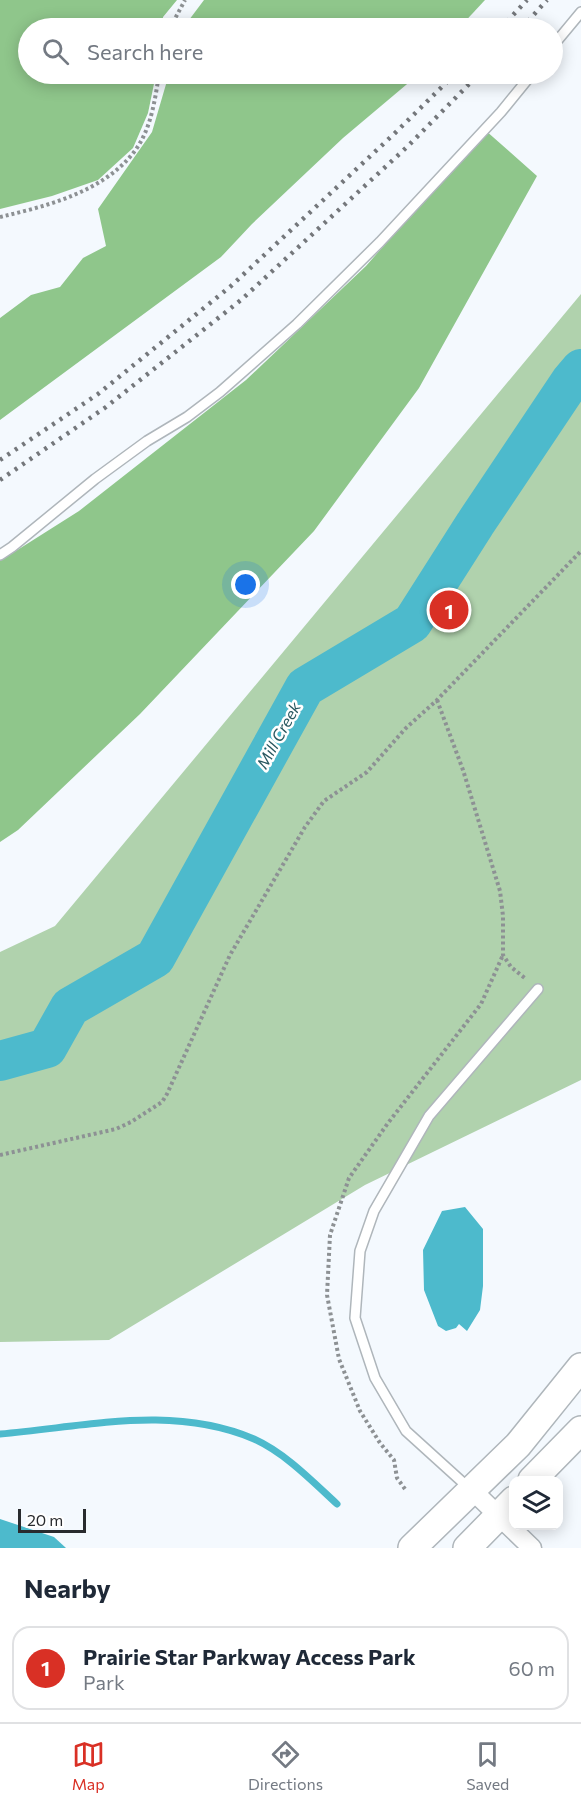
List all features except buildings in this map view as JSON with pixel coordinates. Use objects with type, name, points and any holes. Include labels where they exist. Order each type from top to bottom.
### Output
[{"type":"main road","points":[[412,1548],[518,1444],[581,1367]]},
{"type":"main road","points":[[536,1476],[581,1430]]},
{"type":"main road","points":[[467,1548],[506,1507]]},
{"type":"street","points":[[472,1490],[506,1507],[532,1548]]},
{"type":"lane","points":[[563,34],[581,12]]},
{"type":"lane","points":[[0,555],[103,472],[147,441],[187,417],[220,392],[297,324],[381,243],[501,112],[523,84]]},
{"type":"lane","points":[[472,1490],[406,1431],[375,1378],[355,1318],[360,1251],[374,1211],[429,1116],[538,989]]},
{"type":"path","points":[[175,18],[184,0]]},
{"type":"path","points":[[0,217],[31,210],[62,199],[95,184],[113,171],[134,152],[145,132],[153,112],[157,84]]},
{"type":"path","points":[[0,1155],[116,1128],[162,1102],[230,955],[305,827],[324,801],[367,772],[405,729],[437,700],[581,551]]},
{"type":"path","points":[[437,700],[462,770],[500,891],[503,916],[502,955],[511,967],[538,989]]},
{"type":"green space","points":[[0,0],[177,0],[163,18],[18,18],[18,84],[154,84],[148,113],[133,148],[98,180],[52,196],[0,209]]},
{"type":"green space","points":[[204,0],[485,0],[468,18],[190,18]]},
{"type":"green space","points":[[166,84],[407,84],[343,138],[252,224],[221,257],[0,420],[0,318],[31,295],[60,287],[83,258],[106,246],[98,209],[152,132]]},
{"type":"green space","points":[[485,130],[537,176],[419,388],[314,531],[140,714],[18,830],[0,842],[0,561],[79,511],[246,380],[366,266]]},
{"type":"green space","points":[[581,294],[581,1080],[365,1185],[109,1340],[0,1342],[0,952],[55,926]]},
{"type":"water","points":[[465,1207],[483,1229],[483,1286],[480,1310],[467,1331],[459,1324],[456,1328],[446,1331],[438,1326],[424,1290],[423,1250],[442,1211]]},
{"type":"water","points":[[0,1519],[54,1537],[66,1548],[0,1548]]},
{"type":"waterway","name":"Mill Creek","points":[[0,1061],[47,1048],[70,1007],[155,958],[305,687],[412,623],[475,524],[581,369]]},
{"type":"waterway","points":[[0,1434],[96,1423],[160,1420],[191,1422],[223,1428],[254,1439],[277,1452],[337,1504]]},
{"type":"railway","points":[[510,18],[527,0]]},
{"type":"railway","points":[[531,18],[547,0]]},
{"type":"railway","points":[[0,460],[98,394],[231,286],[445,84]]},
{"type":"railway","points":[[0,480],[106,407],[241,300],[407,147],[469,84]]},
{"type":"place","name":"Prairie Star Parkway Access Park","points":[[449,610]]}]
